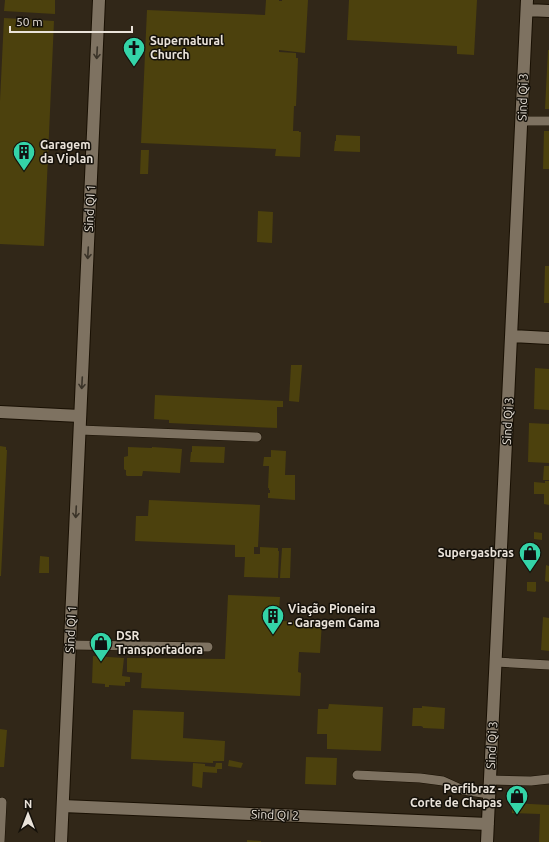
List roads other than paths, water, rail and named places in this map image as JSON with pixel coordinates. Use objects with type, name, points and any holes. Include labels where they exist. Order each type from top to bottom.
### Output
[{"type":"street","name":"Sind QI 1","points":[[61,842],[99,0]]},
{"type":"street","points":[[527,5],[549,11]]},
{"type":"street","name":"Sind Qi 3","points":[[487,842],[527,5]]},
{"type":"street","points":[[512,336],[549,338]]},
{"type":"street","points":[[0,412],[80,416]]},
{"type":"street","name":"Sind QI 2","points":[[63,806],[488,824]]},
{"type":"lane","points":[[522,121],[549,121]]},
{"type":"lane","points":[[80,430],[257,438]]},
{"type":"lane","points":[[70,645],[208,648]]},
{"type":"lane","points":[[496,662],[549,665]]},
{"type":"lane","points":[[357,775],[420,778],[443,782],[463,790],[489,794]]},
{"type":"lane","points":[[490,780],[531,781],[549,779]]},
{"type":"lane","points":[[0,842],[2,802]]},
{"type":"place","name":"Supernatural Church","points":[[134,68]]},
{"type":"place","name":"Garagem da Viplan","points":[[24,172]]},
{"type":"place","name":"Supergasbras","points":[[530,572]]},
{"type":"place","name":"Viação Pioneira - Garagem Gama","points":[[273,636]]},
{"type":"place","name":"DSR Transportadora","points":[[101,662]]},
{"type":"place","name":"Perfibraz - Corte de Chapas","points":[[517,816]]}]
